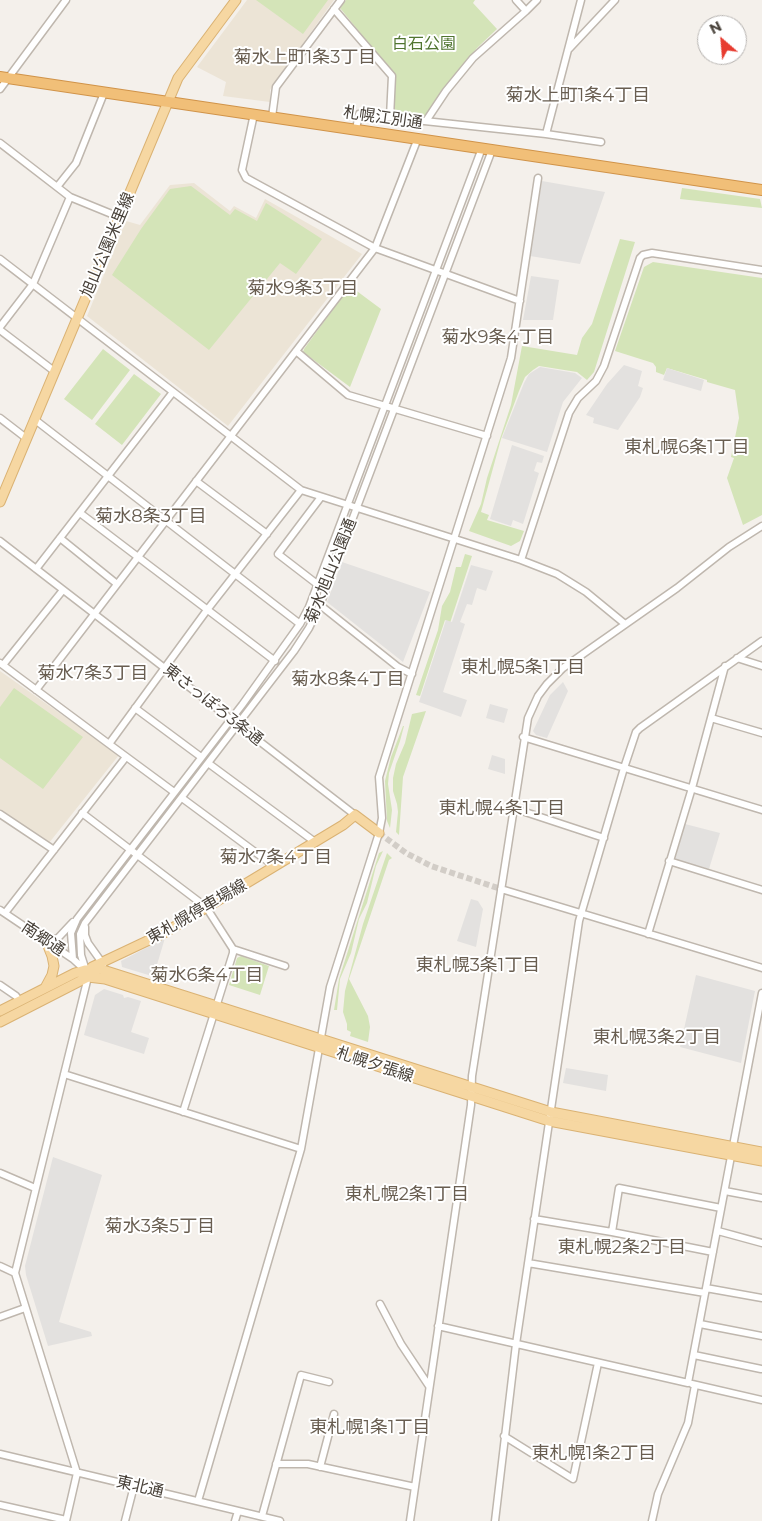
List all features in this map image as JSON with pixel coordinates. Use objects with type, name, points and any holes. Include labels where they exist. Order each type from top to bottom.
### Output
[{"type":"highway","name":"札幌江別通","points":[[4,78],[762,190]]},
{"type":"main road","name":"旭山公園米里線","points":[[0,502],[178,78],[233,1]]},
{"type":"main road","name":"東さっぽろ3条通","points":[[356,815],[379,833]]},
{"type":"main road","name":"東札幌停車場線","points":[[87,974],[102,964],[164,932],[343,825],[356,815]]},
{"type":"main road","points":[[45,988],[52,975],[54,966],[46,941]]},
{"type":"main road","name":"札幌夕張線","points":[[0,1022],[87,974],[100,969],[215,1010]]},
{"type":"main road","name":"札幌夕張線","points":[[0,1011],[75,973],[87,974],[215,1010],[550,1116],[732,1151],[762,1161]]},
{"type":"main road","name":"札幌夕張線","points":[[732,1151],[762,1152]]},
{"type":"street","points":[[0,89],[4,78],[64,3],[56,0]]},
{"type":"street","points":[[272,117],[276,87],[341,0]]},
{"type":"street","points":[[516,0],[526,10]]},
{"type":"street","points":[[426,121],[446,91],[473,58],[537,0]]},
{"type":"street","points":[[546,134],[581,0]]},
{"type":"street","points":[[567,52],[615,0]]},
{"type":"street","points":[[334,9],[392,76],[390,116]]},
{"type":"street","points":[[58,187],[76,163],[104,93]]},
{"type":"street","points":[[254,114],[242,170],[246,178],[375,248],[520,301]]},
{"type":"street","points":[[356,130],[359,114],[546,134],[601,142]]},
{"type":"street","points":[[36,690],[375,248],[418,138]]},
{"type":"street","points":[[0,143],[70,197],[119,217]]},
{"type":"street","name":"菊水旭山公園通","points":[[73,958],[71,933],[77,919],[232,719],[300,624],[348,505],[436,269],[487,149]]},
{"type":"street","name":"菊水旭山公園通","points":[[87,974],[81,955],[80,934],[85,923],[294,651],[320,605],[445,273],[487,149]]},
{"type":"street","points":[[198,1501],[302,1149],[330,987],[379,833],[382,818],[379,777],[512,358],[538,178]]},
{"type":"street","points":[[54,371],[0,328],[33,284],[70,197]]},
{"type":"street","points":[[522,560],[569,413],[578,398],[596,381],[604,366],[640,258],[643,255],[652,254],[762,270]]},
{"type":"street","points":[[0,258],[301,490],[522,560],[558,574],[572,582],[625,624]]},
{"type":"street","points":[[296,351],[348,395],[487,436]]},
{"type":"street","points":[[36,569],[173,392]]},
{"type":"street","points":[[0,418],[26,438]]},
{"type":"street","points":[[34,419],[300,624]]},
{"type":"street","points":[[196,481],[267,534]]},
{"type":"street","points":[[109,744],[207,610],[301,490]]},
{"type":"street","points":[[317,584],[278,554],[322,496]]},
{"type":"street","points":[[80,513],[275,661]]},
{"type":"street","points":[[410,1521],[501,888],[528,718],[535,701],[553,677],[563,668],[677,588],[729,547],[762,526]]},
{"type":"street","points":[[60,538],[117,584]]},
{"type":"street","name":"東さっぽろ3条通","points":[[0,541],[356,815]]},
{"type":"street","points":[[63,590],[1,664],[174,792]]},
{"type":"street","points":[[320,605],[398,667],[412,674]]},
{"type":"street","points":[[495,1521],[516,1344],[581,914],[624,768],[636,732],[640,728],[762,641]]},
{"type":"street","points":[[738,658],[762,666]]},
{"type":"street","points":[[648,934],[726,666]]},
{"type":"street","points":[[135,708],[201,757]]},
{"type":"street","points":[[711,718],[762,734]]},
{"type":"street","points":[[524,737],[762,810]]},
{"type":"street","points":[[2,913],[54,850],[126,757]]},
{"type":"street","points":[[208,763],[315,842]]},
{"type":"street","points":[[182,798],[274,866]]},
{"type":"street","points":[[513,808],[604,838]]},
{"type":"street","points":[[0,814],[54,850]]},
{"type":"street","points":[[82,814],[206,907],[233,949],[183,1112]]},
{"type":"street","points":[[670,861],[762,890]]},
{"type":"street","points":[[501,888],[762,968]]},
{"type":"street","name":"南郷通","points":[[2,913],[73,958],[87,974]]},
{"type":"street","points":[[46,941],[58,938],[77,919]]},
{"type":"street","points":[[85,923],[85,936],[88,943],[102,964],[110,971]]},
{"type":"street","points":[[233,949],[285,966]]},
{"type":"street","points":[[0,1505],[66,1521],[78,1472],[15,1273],[87,974]]},
{"type":"street","points":[[0,986],[16,996],[20,1001]]},
{"type":"street","points":[[652,1521],[658,1494],[688,1423],[694,1355],[762,992]]},
{"type":"street","points":[[64,1074],[302,1149]]},
{"type":"street","points":[[0,1173],[35,1188]]},
{"type":"street","points":[[612,1232],[619,1188],[722,1208]]},
{"type":"street","points":[[725,1191],[762,1198]]},
{"type":"street","points":[[534,1219],[713,1252]]},
{"type":"street","points":[[718,1230],[762,1243]]},
{"type":"street","points":[[528,1263],[762,1298]]},
{"type":"street","points":[[0,1266],[15,1273]]},
{"type":"street","points":[[380,1304],[401,1344],[430,1384]]},
{"type":"street","points":[[0,1316],[25,1308]]},
{"type":"street","points":[[700,1324],[762,1336]]},
{"type":"street","points":[[438,1326],[762,1400]]},
{"type":"street","points":[[694,1355],[761,1369]]},
{"type":"street","points":[[504,1439],[573,1479],[598,1363]]},
{"type":"street","points":[[262,1516],[301,1375],[330,1382]]},
{"type":"street","points":[[320,1467],[334,1414]]},
{"type":"street","name":"東北通","points":[[0,1454],[280,1521]]},
{"type":"street","points":[[276,1464],[308,1464],[414,1487]]},
{"type":"street","points":[[125,1521],[134,1486]]},
{"type":"street","points":[[235,1521],[238,1511]]},
{"type":"shaded area","points":[[247,0],[334,0],[270,90],[270,102],[223,96],[226,82],[197,67]]},
{"type":"shaded area","points":[[542,181],[605,192],[580,264],[530,256]]},
{"type":"shaded area","points":[[194,183],[230,211],[234,206],[256,218],[265,199],[362,254],[228,426],[87,316],[126,221],[140,225],[170,185]]},
{"type":"shaded area","points":[[531,276],[559,280],[553,320],[523,320]]},
{"type":"shaded area","points":[[624,365],[642,371],[638,386],[643,388],[640,397],[618,430],[593,423],[594,418],[586,415],[607,384]]},
{"type":"shaded area","points":[[540,367],[575,373],[582,378],[563,402],[547,452],[502,438],[524,383],[529,374]]},
{"type":"shaded area","points":[[667,368],[704,380],[701,391],[663,380]]},
{"type":"shaded area","points":[[512,445],[544,456],[542,463],[537,462],[534,471],[539,473],[523,524],[513,520],[511,526],[490,519]]},
{"type":"shaded area","points":[[342,562],[430,592],[403,662],[327,602]]},
{"type":"shaded area","points":[[471,565],[493,571],[486,591],[477,588],[472,605],[467,604],[460,622],[465,624],[443,692],[467,700],[461,717],[419,702],[446,620],[452,622]]},
{"type":"shaded area","points":[[0,671],[119,755],[49,843],[0,811]]},
{"type":"shaded area","points":[[563,682],[568,691],[547,738],[536,735],[533,731],[550,695]]},
{"type":"shaded area","points":[[490,704],[508,709],[504,723],[486,718]]},
{"type":"shaded area","points":[[492,755],[505,759],[505,774],[488,769]]},
{"type":"shaded area","points":[[685,824],[720,833],[709,869],[675,859]]},
{"type":"shaded area","points":[[471,899],[478,901],[483,909],[476,947],[457,941]]},
{"type":"shaded area","points":[[165,938],[156,968],[168,972],[165,980],[122,967],[121,961]]},
{"type":"shaded area","points":[[696,975],[755,991],[741,1063],[680,1047]]},
{"type":"shaded area","points":[[104,989],[123,995],[124,998],[128,997],[141,1001],[131,1032],[149,1038],[144,1054],[84,1035],[95,995]]},
{"type":"shaded area","points":[[566,1068],[608,1075],[606,1091],[563,1083]]},
{"type":"shaded area","points":[[53,1157],[102,1175],[59,1322],[91,1332],[92,1336],[48,1346],[26,1275],[25,1266]]},
{"type":"green space","points":[[256,0],[328,0],[303,34]]},
{"type":"green space","name":"白石公園","points":[[346,0],[475,0],[473,3],[497,29],[477,48],[454,76],[424,118],[394,113],[395,76],[340,8]]},
{"type":"green space","points":[[191,186],[230,215],[235,209],[257,221],[266,203],[322,239],[296,274],[280,263],[209,350],[112,275],[141,229],[170,189]]},
{"type":"green space","points":[[682,188],[760,199],[762,208],[680,199]]},
{"type":"green space","points":[[620,239],[635,242],[594,372],[587,380],[577,372],[539,366],[533,370],[525,377],[501,439],[481,512],[489,515],[487,520],[524,531],[520,541],[511,546],[469,531],[481,504],[487,478],[511,405],[522,346],[577,355],[582,338],[592,324]]},
{"type":"green space","points":[[653,262],[762,278],[762,515],[743,525],[727,478],[734,458],[731,457],[739,418],[735,390],[667,368],[664,375],[656,372],[656,367],[653,363],[615,351],[644,267]]},
{"type":"green space","points":[[350,286],[381,309],[350,387],[303,352]]},
{"type":"green space","points":[[103,349],[130,370],[92,420],[64,399]]},
{"type":"green space","points":[[134,374],[161,394],[122,445],[95,424]]},
{"type":"green space","points":[[465,554],[472,556],[450,623],[445,620],[420,696],[416,695],[438,630],[442,606],[450,592],[456,567],[461,567]]},
{"type":"green space","points":[[14,688],[83,737],[43,789],[0,758],[0,707]]},
{"type":"green space","points":[[426,711],[403,777],[399,835],[396,832],[398,812],[393,791],[396,764],[405,743],[412,714]]},
{"type":"green space","points":[[403,726],[389,773],[388,784],[392,810],[390,828],[387,821],[385,781],[391,757]]},
{"type":"green space","points":[[383,851],[376,866],[367,903],[359,919],[351,953],[340,979],[337,1010],[334,1010],[339,979],[379,853]]},
{"type":"green space","points":[[387,853],[392,858],[389,860],[349,979],[368,1016],[370,1027],[368,1042],[350,1036],[351,1032],[347,1030],[343,1012],[345,991],[363,924]]},
{"type":"green space","points":[[241,956],[269,966],[260,995],[229,985],[237,958]]},
{"type":"tunnel","points":[[379,833],[406,853],[431,866],[501,889]]},
{"type":"district","name":"菊水上町1条3丁目","points":[[305,58]]},
{"type":"district","name":"菊水上町1条4丁目","points":[[578,96]]},
{"type":"district","name":"菊水9条3丁目","points":[[303,289]]},
{"type":"district","name":"菊水9条4丁目","points":[[498,338]]},
{"type":"district","name":"東札幌6条1丁目","points":[[687,448]]},
{"type":"district","name":"菊水8条3丁目","points":[[151,517]]},
{"type":"district","name":"東札幌5条1丁目","points":[[523,668]]},
{"type":"district","name":"菊水7条3丁目","points":[[93,674]]},
{"type":"district","name":"菊水8条4丁目","points":[[348,680]]},
{"type":"district","name":"東札幌4条1丁目","points":[[502,809]]},
{"type":"district","name":"菊水7条4丁目","points":[[276,858]]},
{"type":"district","name":"東札幌3条1丁目","points":[[478,966]]},
{"type":"district","name":"菊水6条4丁目","points":[[207,976]]},
{"type":"district","name":"東札幌3条2丁目","points":[[657,1038]]},
{"type":"district","name":"東札幌2条1丁目","points":[[407,1195]]},
{"type":"district","name":"菊水3条5丁目","points":[[160,1227]]},
{"type":"district","name":"東札幌2条2丁目","points":[[622,1248]]},
{"type":"district","name":"東札幌1条1丁目","points":[[370,1428]]},
{"type":"district","name":"東札幌1条2丁目","points":[[594,1454]]}]
